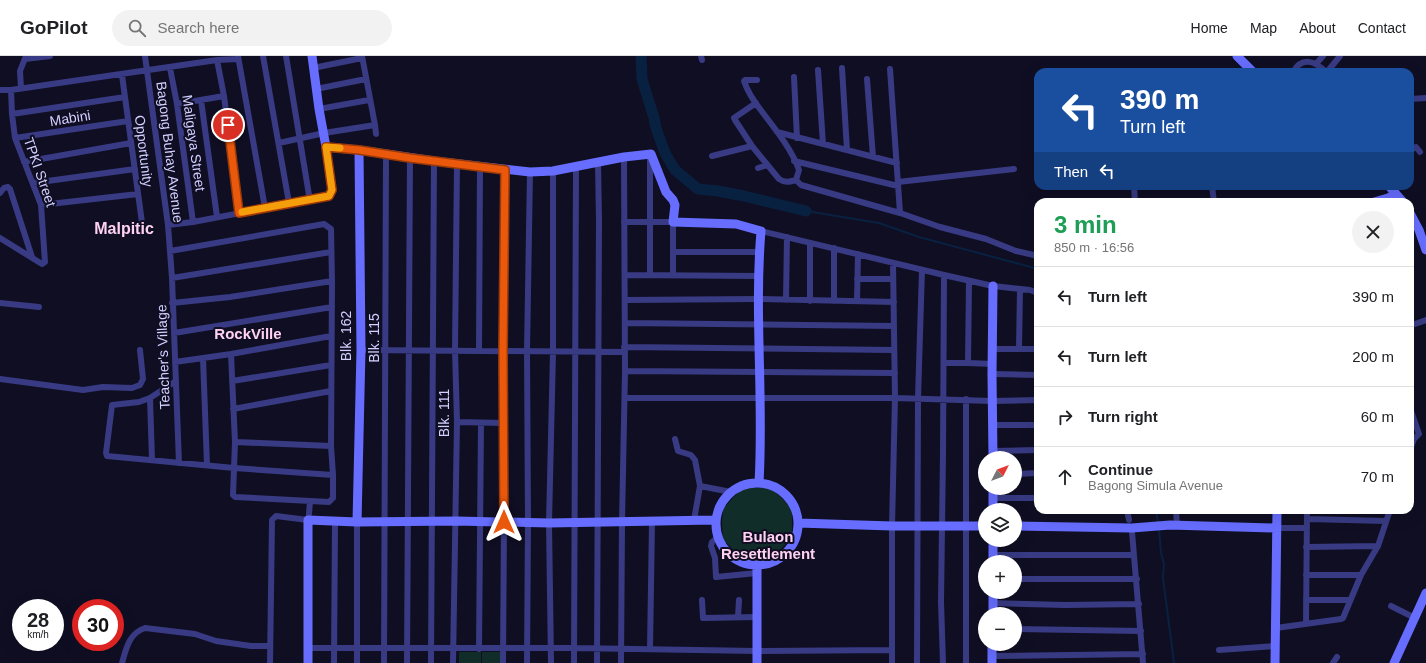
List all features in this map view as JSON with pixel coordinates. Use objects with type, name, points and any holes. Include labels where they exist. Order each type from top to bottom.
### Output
[{"type":"street","points":[[21,88],[19,75],[25,57],[50,56]]},
{"type":"street","name":"Bagong Buhay Avenue","points":[[146,56],[170,251]]},
{"type":"street","points":[[263,56],[289,203]]},
{"type":"street","points":[[286,56],[310,200]]},
{"type":"street","points":[[168,225],[193,222],[329,196],[331,193],[326,147],[312,56]]},
{"type":"street","points":[[1237,56],[1249,68]]},
{"type":"street","points":[[1316,64],[1323,56]]},
{"type":"street","points":[[0,90],[11,90],[122,75],[238,57],[265,208]]},
{"type":"street","points":[[313,68],[362,57],[376,134]]},
{"type":"street","points":[[1329,68],[1337,57]]},
{"type":"street","points":[[217,60],[224,96],[239,213]]},
{"type":"street","points":[[1296,68],[1303,62],[1310,62],[1321,68]]},
{"type":"street","name":"Maligaya Street","points":[[170,68],[177,104],[193,222]]},
{"type":"street","points":[[842,68],[847,150]]},
{"type":"street","points":[[890,69],[900,212]]},
{"type":"street","points":[[818,70],[823,144]]},
{"type":"street","name":"Opportunity","points":[[122,75],[143,230]]},
{"type":"street","points":[[794,77],[797,138]]},
{"type":"street","points":[[316,89],[366,79]]},
{"type":"street","points":[[867,79],[873,157]]},
{"type":"street","points":[[757,80],[744,81],[748,93],[777,132],[794,161],[798,170],[796,180]]},
{"type":"street","name":"TPKI Street","points":[[11,90],[14,138],[41,205],[46,262],[42,264],[32,257]]},
{"type":"street","points":[[177,104],[224,96]]},
{"type":"street","points":[[12,114],[125,97]]},
{"type":"street","points":[[1414,99],[1426,98]]},
{"type":"street","points":[[201,100],[217,217]]},
{"type":"street","points":[[319,109],[369,100]]},
{"type":"street","points":[[756,103],[734,118],[752,146],[779,179],[789,182],[796,180]]},
{"type":"street","name":"Mabini","points":[[14,138],[128,121]]},
{"type":"street","points":[[279,143],[324,133],[375,125]]},
{"type":"street","points":[[777,132],[897,163]]},
{"type":"street","points":[[24,162],[131,143]]},
{"type":"street","points":[[712,156],[752,146]]},
{"type":"street","points":[[326,147],[530,172],[576,168],[624,157],[650,154]]},
{"type":"street","points":[[1414,148],[1416,147],[1420,152]]},
{"type":"street","name":"Blk. 162","points":[[357,522],[361,350],[359,150]]},
{"type":"street","name":"Blk. 115","points":[[384,663],[386,154]]},
{"type":"street","points":[[650,154],[652,155],[666,192],[673,200],[675,205],[673,222],[673,276]]},
{"type":"street","points":[[650,154],[650,275]]},
{"type":"street","points":[[621,663],[625,398],[624,157]]},
{"type":"street","points":[[407,663],[410,158]]},
{"type":"street","points":[[430,663],[434,161]]},
{"type":"street","points":[[794,161],[898,184],[1014,169]]},
{"type":"street","points":[[597,663],[599,522],[598,162]]},
{"type":"street","name":"Blk. 111","points":[[453,663],[457,422],[457,164]]},
{"type":"street","points":[[758,168],[767,165]]},
{"type":"street","points":[[479,351],[480,166]]},
{"type":"street","points":[[574,663],[576,168]]},
{"type":"street","points":[[33,183],[135,169]]},
{"type":"street","points":[[503,663],[503,351],[505,170]]},
{"type":"street","points":[[551,663],[549,523],[553,352],[553,171]]},
{"type":"street","points":[[527,663],[528,522],[526,351],[530,172]]},
{"type":"street","points":[[796,180],[804,186],[842,195],[900,212],[940,227],[986,240],[1016,251],[1034,255]]},
{"type":"street","points":[[0,193],[4,188],[8,187],[10,189],[32,257]]},
{"type":"street","points":[[1392,190],[1400,198]]},
{"type":"street","points":[[41,205],[138,194]]},
{"type":"street","points":[[1388,198],[1396,194]]},
{"type":"street","points":[[1414,221],[1424,239],[1426,250]]},
{"type":"street","points":[[624,222],[736,224],[944,275],[993,286],[1034,292]]},
{"type":"street","points":[[170,251],[324,224],[331,229],[331,446],[333,498],[329,502],[235,497],[233,493],[235,442],[231,354]]},
{"type":"street","points":[[758,483],[761,230]]},
{"type":"street","points":[[786,300],[787,237]]},
{"type":"street","points":[[0,238],[32,257]]},
{"type":"street","points":[[810,243],[810,301]]},
{"type":"street","points":[[834,248],[834,301]]},
{"type":"street","name":"Teacher's Village","points":[[170,251],[179,463]]},
{"type":"street","points":[[172,278],[331,252]]},
{"type":"street","points":[[674,252],[760,252]]},
{"type":"street","points":[[857,301],[858,254]]},
{"type":"street","points":[[892,663],[894,398],[893,263]]},
{"type":"street","points":[[917,663],[918,398],[922,270]]},
{"type":"street","points":[[624,275],[760,276]]},
{"type":"street","points":[[943,663],[941,602],[944,275]]},
{"type":"street","points":[[857,279],[893,279]]},
{"type":"street","points":[[968,363],[969,280]]},
{"type":"street","points":[[172,303],[230,297],[332,281]]},
{"type":"street","points":[[993,286],[993,451]]},
{"type":"street","points":[[1019,349],[1020,289]]},
{"type":"street","points":[[625,300],[759,299],[894,302]]},
{"type":"street","points":[[0,303],[39,307]]},
{"type":"street","points":[[174,333],[332,307]]},
{"type":"street","points":[[1415,324],[1426,320]]},
{"type":"street","points":[[625,323],[894,326]]},
{"type":"street","points":[[175,362],[231,354],[331,336]]},
{"type":"street","points":[[361,350],[386,349],[553,352],[759,348],[893,350]]},
{"type":"street","points":[[993,349],[1034,349]]},
{"type":"street","points":[[0,379],[83,390],[103,387],[132,388],[140,385],[143,379],[140,350]]},
{"type":"street","points":[[203,358],[207,465]]},
{"type":"street","points":[[944,363],[993,364]]},
{"type":"street","points":[[232,381],[331,365]]},
{"type":"street","points":[[625,371],[894,373]]},
{"type":"street","points":[[992,374],[1034,375]]},
{"type":"street","points":[[176,381],[150,398],[139,402],[113,404],[110,406],[106,453],[109,457],[333,475]]},
{"type":"street","points":[[233,409],[331,391]]},
{"type":"street","points":[[625,398],[760,397],[1034,400]]},
{"type":"street","points":[[150,398],[152,460]]},
{"type":"street","points":[[966,399],[966,663]]},
{"type":"street","points":[[1414,420],[1419,434],[1414,438]]},
{"type":"street","points":[[457,422],[504,423]]},
{"type":"street","points":[[479,649],[481,423]]},
{"type":"street","points":[[994,425],[1034,425]]},
{"type":"street","points":[[675,439],[678,452],[691,455],[695,460],[700,486],[694,520]]},
{"type":"street","points":[[235,442],[331,446]]},
{"type":"street","points":[[1022,451],[1034,450]]},
{"type":"street","points":[[1022,474],[1034,473]]},
{"type":"street","points":[[717,538],[712,542],[711,546],[715,558],[716,577],[757,570],[776,562],[788,552],[795,540],[798,523],[794,505],[782,492],[770,486],[758,483],[737,487],[719,506],[714,520],[717,538],[728,554],[757,570]]},
{"type":"street","points":[[700,486],[731,492]]},
{"type":"street","points":[[993,503],[993,498],[1034,498]]},
{"type":"street","points":[[308,663],[310,500]]},
{"type":"street","points":[[1128,514],[1129,520]]},
{"type":"street","points":[[1174,526],[1176,514]]},
{"type":"street","points":[[1275,663],[1277,514]]},
{"type":"street","points":[[1306,624],[1307,514]]},
{"type":"street","points":[[1276,628],[1343,618],[1349,600],[1361,575],[1378,546],[1389,514]]},
{"type":"street","points":[[270,663],[269,646],[272,520],[276,516],[309,517],[335,521],[357,522],[456,521],[549,523],[714,520]]},
{"type":"street","points":[[1307,519],[1386,521]]},
{"type":"street","points":[[334,663],[335,521]]},
{"type":"street","points":[[356,663],[357,522]]},
{"type":"street","points":[[650,649],[652,522]]},
{"type":"street","points":[[798,523],[892,526],[978,526]]},
{"type":"street","points":[[1022,526],[1307,528]]},
{"type":"street","points":[[1132,532],[1143,663]]},
{"type":"street","points":[[1306,547],[1378,546]]},
{"type":"street","points":[[1022,557],[1133,555]]},
{"type":"street","points":[[757,570],[757,663]]},
{"type":"street","points":[[1306,575],[1361,575]]},
{"type":"street","points":[[1022,579],[1136,579]]},
{"type":"street","points":[[1394,663],[1426,593]]},
{"type":"street","points":[[993,599],[993,607]]},
{"type":"street","points":[[702,600],[703,618],[757,617]]},
{"type":"street","points":[[738,617],[739,600]]},
{"type":"street","points":[[1306,600],[1349,600]]},
{"type":"street","points":[[993,603],[1065,605],[1139,604]]},
{"type":"street","points":[[1391,606],[1415,618]]},
{"type":"street","points":[[122,663],[129,641],[136,632],[145,628],[195,634],[216,641],[251,646],[269,646]]},
{"type":"street","points":[[1022,629],[1141,631]]},
{"type":"street","points":[[1218,650],[1275,646]]},
{"type":"street","points":[[308,648],[574,648],[757,651],[892,650]]},
{"type":"street","points":[[992,659],[1143,654]]},
{"type":"green space","points":[[742,488],[771,488],[792,508],[792,538],[775,554],[762,561],[748,561],[741,557],[723,540],[723,509]]},
{"type":"green space","points":[[459,652],[481,652],[481,663],[459,663]]},
{"type":"green space","points":[[482,652],[501,652],[501,663],[482,663]]},
{"type":"waterway","points":[[641,56],[642,79],[656,128],[665,153],[675,170],[698,189],[744,196],[806,211]]},
{"type":"waterway","points":[[806,211],[879,223],[919,237],[1034,268]]},
{"type":"waterway","points":[[1157,514],[1158,523]]},
{"type":"waterway","points":[[1159,529],[1161,553],[1164,564],[1163,578],[1174,663]]},
{"type":"slow traffic","points":[[242,212],[329,196],[332,190],[326,147],[340,148]]},
{"type":"district","name":"Malpitic","points":[[124,228]]},
{"type":"district","name":"RockVille","points":[[248,333]]},
{"type":"district","name":"Bulaon Resettlement","points":[[768,544]]},
{"type":"route","points":[[228,125],[239,213],[329,196],[332,190],[326,147],[359,150],[505,170],[503,351],[504,522]]}]
